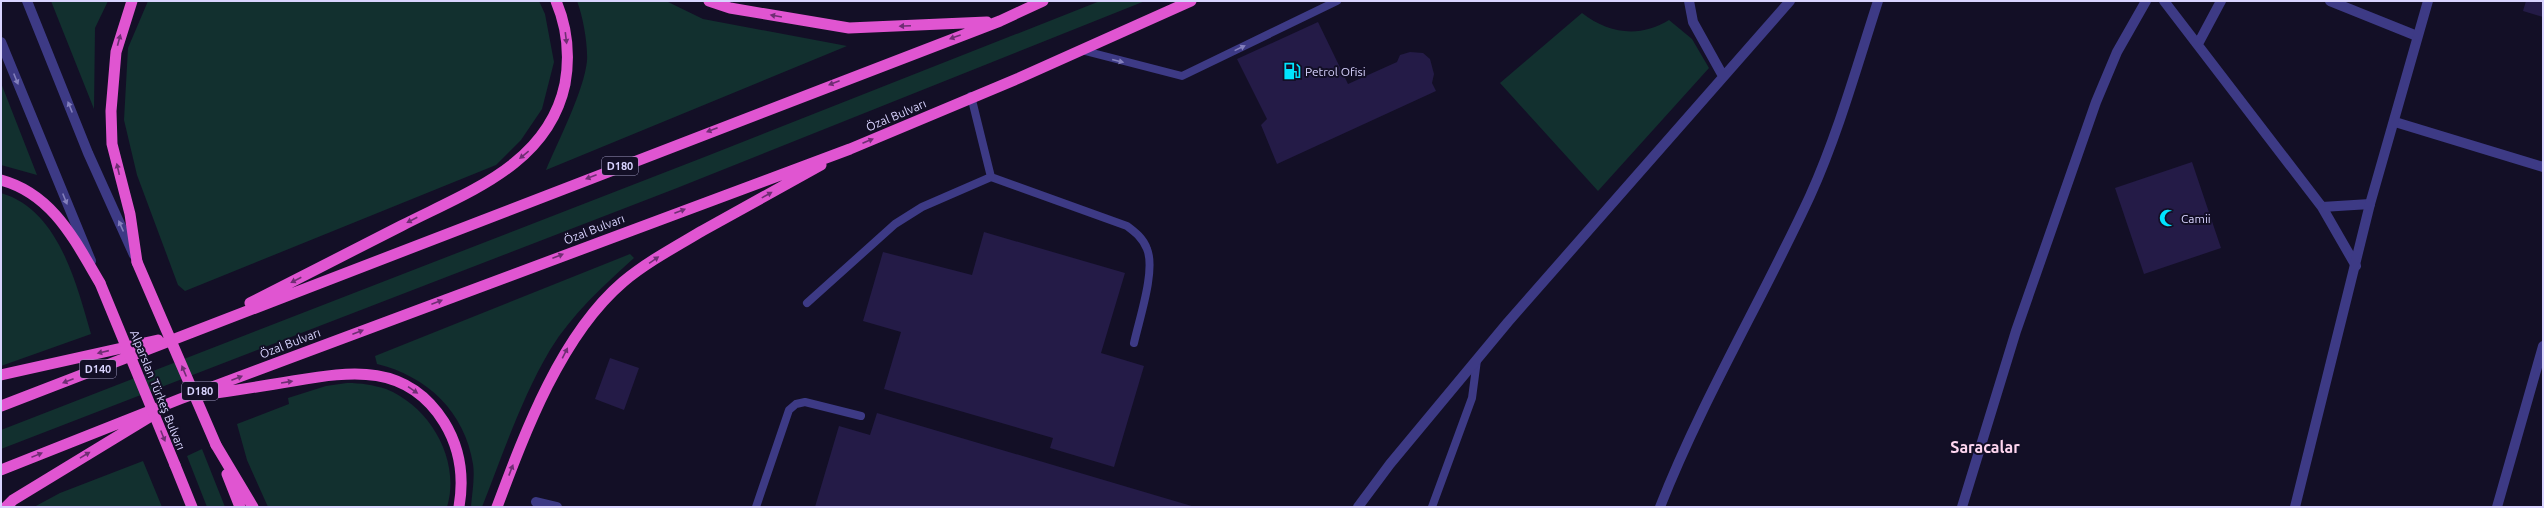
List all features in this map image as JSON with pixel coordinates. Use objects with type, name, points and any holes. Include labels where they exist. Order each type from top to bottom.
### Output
[{"type":"highway","points":[[132,1],[116,52],[111,111],[112,144],[130,214],[137,262],[216,445],[240,507]]},
{"type":"highway","points":[[1,375],[196,331],[491,180],[530,150],[553,120],[561,100],[566,77],[568,52],[565,27],[556,1]]},
{"type":"highway","points":[[709,1],[730,8],[849,28],[1000,21]]},
{"type":"highway","name":"D180","points":[[196,331],[1000,21],[1043,1]]},
{"type":"highway","name":"Özal Bulvarı","points":[[1,470],[180,399],[850,149],[1081,50],[1190,1]]},
{"type":"highway","points":[[497,507],[518,450],[567,348],[598,307],[623,282],[658,257],[850,149]]},
{"type":"highway","name":"Alparslan Türkeş Bulvarı","points":[[1,180],[32,193],[63,221],[100,283],[192,507]]},
{"type":"highway","name":"D140","points":[[1,406],[196,331]]},
{"type":"highway","points":[[6,507],[13,500],[64,467],[180,399],[342,373],[367,373],[387,377],[404,384],[425,398],[450,431],[457,450],[461,472],[459,507]]},
{"type":"highway","points":[[216,445],[253,507]]},
{"type":"highway","points":[[175,465],[183,507]]},
{"type":"street","points":[[27,1],[88,153],[137,262]]},
{"type":"street","points":[[1689,1],[1693,22],[1723,76]]},
{"type":"street","points":[[1358,507],[1390,464],[1562,259],[1790,1]]},
{"type":"street","points":[[1660,507],[1695,431],[1811,194],[1847,96],[1878,1]]},
{"type":"street","points":[[1962,507],[2016,331],[2096,102],[2117,52],[2146,1]]},
{"type":"street","points":[[2164,1],[2322,208],[2356,266]]},
{"type":"street","points":[[2198,44],[2221,1]]},
{"type":"street","points":[[2330,1],[2417,36]]},
{"type":"street","points":[[2295,507],[2356,266],[2370,204],[2395,122],[2417,36],[2428,1]]},
{"type":"street","points":[[1,42],[100,283]]},
{"type":"street","points":[[2395,122],[2543,167]]},
{"type":"street","points":[[2322,208],[2370,204]]},
{"type":"street","points":[[2497,507],[2543,346]]},
{"type":"street","points":[[536,502],[557,507]]},
{"type":"lane","points":[[1081,50],[1182,76],[1337,1]]},
{"type":"lane","points":[[971,96],[991,177]]},
{"type":"lane","points":[[807,303],[895,224],[922,207],[991,177],[1127,226],[1140,236],[1148,249],[1151,263],[1134,343]]},
{"type":"lane","points":[[1432,507],[1472,398],[1477,360]]},
{"type":"lane","points":[[756,507],[789,410],[796,404],[805,402],[861,416]]},
{"type":"green space","points":[[51,1],[108,1],[95,28],[94,109]]},
{"type":"green space","points":[[148,1],[539,1],[545,14],[554,62],[542,109],[521,140],[496,165],[185,291],[178,285],[137,175],[124,120],[128,48]]},
{"type":"green space","points":[[577,1],[666,1],[703,19],[847,46],[546,170],[570,116],[585,73],[587,61],[586,39]]},
{"type":"green space","points":[[1100,1],[1145,1],[677,188],[1,449],[1,430],[707,156]]},
{"type":"green space","points":[[1582,13],[1603,25],[1625,31],[1647,29],[1658,26],[1669,20],[1692,39],[1709,68],[1598,191],[1500,83]]},
{"type":"green space","points":[[1,83],[37,175],[1,165]]},
{"type":"green space","points":[[1,193],[21,202],[37,215],[51,232],[71,271],[91,334],[1,366]]},
{"type":"green space","points":[[630,254],[634,258],[578,312],[550,350],[521,407],[482,507],[471,507],[474,469],[469,445],[462,428],[441,399],[427,387],[412,377],[377,364],[375,356]]},
{"type":"green space","points":[[347,383],[367,384],[386,389],[402,397],[429,422],[439,438],[446,454],[450,472],[450,489],[447,507],[268,507],[247,460],[237,424],[289,404],[288,398],[326,386]]},
{"type":"green space","points":[[202,449],[225,507],[207,507],[187,456]]},
{"type":"green space","points":[[143,461],[162,507],[34,507],[60,493]]},
{"type":"building","points":[[2526,1],[2543,1],[2543,17],[2523,11]]},
{"type":"building","points":[[1318,22],[1348,84],[1397,62],[1400,55],[1410,52],[1423,53],[1430,59],[1434,74],[1432,83],[1436,91],[1277,164],[1261,125],[1267,119],[1237,59]]},
{"type":"building","name":"Camii","points":[[2192,162],[2221,248],[2144,274],[2115,188]]},
{"type":"building","points":[[984,232],[1125,273],[1101,353],[1144,366],[1114,467],[1050,448],[1053,438],[884,389],[901,332],[863,321],[883,252],[972,275]]},
{"type":"building","points":[[610,358],[639,368],[624,410],[595,399]]},
{"type":"building","points":[[877,413],[1195,507],[815,507],[839,426],[870,435]]},
{"type":"place","name":"Petrol Ofisi","points":[[1292,71]]},
{"type":"place","name":"Camii","points":[[2168,218]]},
{"type":"district","name":"Saracalar","points":[[1985,447]]}]
